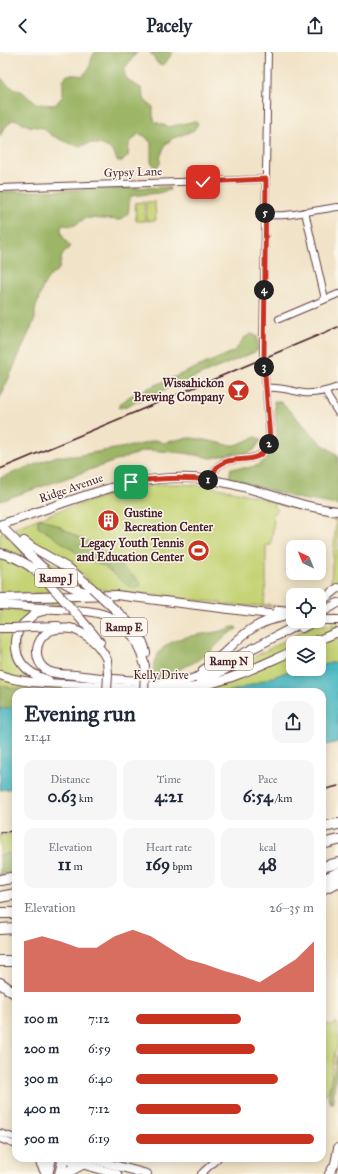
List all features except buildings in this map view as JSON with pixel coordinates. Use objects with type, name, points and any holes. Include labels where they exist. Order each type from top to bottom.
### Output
[{"type":"highway","points":[[326,826],[338,824]]},
{"type":"highway","points":[[326,843],[338,840]]},
{"type":"highway","points":[[326,866],[338,863]]},
{"type":"highway","points":[[326,878],[338,873]]},
{"type":"highway","points":[[0,880],[12,878]]},
{"type":"highway","points":[[326,887],[338,882]]},
{"type":"highway","points":[[0,896],[12,894]]},
{"type":"highway","points":[[0,913],[12,913]]},
{"type":"highway","points":[[0,929],[12,928]]},
{"type":"highway","points":[[0,961],[12,961]]},
{"type":"highway","points":[[0,983],[12,991]]},
{"type":"highway","points":[[41,1162],[47,1174]]},
{"type":"highway","points":[[47,1174],[50,1162]]},
{"type":"highway","points":[[60,1174],[62,1162]]},
{"type":"highway","points":[[66,1174],[85,1162]]},
{"type":"main road","name":"Ridge Avenue","points":[[1,524],[109,488],[131,482],[164,478],[211,480],[310,506],[338,511]]},
{"type":"main road","points":[[1,524],[10,528],[32,547],[75,572],[104,598],[139,634],[145,646],[146,652],[144,688]]},
{"type":"main road","name":"Ramp J","points":[[1,524],[5,530],[59,581],[104,598]]},
{"type":"main road","points":[[0,553],[14,557],[29,565],[41,574],[100,641],[107,660],[107,688]]},
{"type":"main road","points":[[326,597],[338,588]]},
{"type":"main road","points":[[0,598],[90,596],[104,598],[132,596],[286,614]]},
{"type":"main road","name":"Ramp E","points":[[0,605],[96,612],[113,619],[125,628],[137,642],[145,669]]},
{"type":"main road","points":[[326,611],[337,606]]},
{"type":"main road","points":[[326,614],[337,606]]},
{"type":"main road","points":[[26,626],[36,613],[54,609]]},
{"type":"main road","points":[[163,682],[187,677],[199,672],[215,662],[250,629],[271,620],[286,616]]},
{"type":"main road","points":[[326,619],[338,620]]},
{"type":"main road","points":[[0,628],[16,630],[26,626],[61,626],[74,629],[91,638],[101,648],[107,660]]},
{"type":"main road","name":"Ramp N","points":[[74,629],[54,630],[46,634],[40,640],[37,648],[37,657],[47,670],[58,674],[95,678],[163,682],[184,681],[198,677],[295,628]]},
{"type":"main road","points":[[183,688],[208,679],[297,628]]},
{"type":"main road","points":[[16,630],[16,651],[23,666],[37,676],[64,684]]},
{"type":"main road","points":[[326,637],[338,632]]},
{"type":"main road","name":"Kelly Drive","points":[[186,688],[214,683],[286,654]]},
{"type":"main road","name":"Kelly Drive","points":[[0,675],[23,681],[46,684],[157,688]]},
{"type":"main road","points":[[0,680],[23,681]]},
{"type":"main road","points":[[329,1174],[334,1164],[338,1148]]},
{"type":"main road","points":[[92,1162],[117,1174]]},
{"type":"main road","points":[[96,1162],[147,1174]]},
{"type":"street","points":[[211,480],[220,464],[256,457],[262,454],[267,448],[271,436],[263,351],[268,52]]},
{"type":"street","name":"Gypsy Lane","points":[[0,188],[266,179]]},
{"type":"street","points":[[265,215],[287,216],[338,207]]},
{"type":"street","points":[[305,212],[325,299]]},
{"type":"street","points":[[279,319],[338,294]]},
{"type":"street","points":[[266,388],[282,388],[309,393],[326,391],[338,387]]},
{"type":"street","points":[[326,391],[338,413]]},
{"type":"street","points":[[0,1133],[12,1137]]},
{"type":"street","points":[[0,1139],[12,1144]]},
{"type":"street","points":[[201,1174],[214,1162]]},
{"type":"green space","points":[[95,52],[137,52],[124,69],[125,76],[133,84],[141,88],[145,101],[153,107],[155,122],[169,127],[195,121],[198,124],[193,131],[173,138],[165,145],[160,158],[160,164],[156,168],[151,162],[151,143],[145,136],[138,134],[129,144],[128,156],[123,161],[117,161],[115,155],[109,148],[102,145],[91,143],[81,146],[70,144],[51,135],[43,128],[29,126],[17,120],[12,120],[0,136],[0,77],[9,86],[23,92],[30,99],[39,104],[55,105],[63,96],[63,80],[67,75],[82,76],[86,73],[90,67]]},
{"type":"green space","points":[[150,52],[173,52],[164,65],[158,64]]},
{"type":"green space","points":[[169,187],[170,190],[158,193],[131,196],[128,212],[120,220],[86,218],[73,226],[62,225],[62,234],[70,247],[62,255],[59,269],[48,278],[43,286],[35,310],[35,319],[0,398],[0,192]]},
{"type":"green space","points":[[144,202],[145,221],[136,221],[135,203]]},
{"type":"green space","points":[[146,202],[155,202],[156,220],[147,221]]},
{"type":"green space","points":[[251,334],[257,336],[257,351],[119,408],[119,405],[130,396],[235,351],[244,338]]},
{"type":"green space","points":[[274,401],[281,402],[322,444],[338,455],[338,505],[296,498],[229,478],[231,468],[247,468],[259,465],[273,452],[277,435]]},
{"type":"green space","points":[[256,437],[261,440],[254,450],[248,453],[231,454],[212,458],[184,453],[147,450],[0,501],[0,478],[57,456],[74,456],[143,444],[156,440],[164,443],[190,438],[228,445],[236,445]]},
{"type":"green space","points":[[187,484],[207,486],[246,494],[338,520],[338,584],[330,591],[336,521],[274,503],[274,507],[278,510],[272,515],[274,520],[271,545],[266,545],[266,584],[264,604],[265,606],[269,604],[270,606],[286,607],[224,605],[221,603],[79,587],[55,573],[39,557],[92,584],[74,568],[33,543],[14,528],[56,512],[118,492],[147,486]]},
{"type":"green space","points":[[41,518],[57,525],[79,538],[97,545],[104,553],[138,580],[141,586],[135,589],[127,585],[104,566],[90,561],[77,553],[38,526],[38,520]]},
{"type":"green space","points":[[4,532],[24,551],[21,555],[0,549],[0,533]]},
{"type":"green space","points":[[0,557],[33,573],[48,589],[48,593],[0,594]]},
{"type":"green space","points":[[78,599],[73,604],[68,606],[1,602]]},
{"type":"green space","points":[[0,608],[30,611],[30,613],[19,624],[19,665],[47,677],[100,683],[190,684],[225,673],[286,640],[286,672],[243,688],[12,688],[12,708],[0,709],[0,632],[11,632],[0,625]]},
{"type":"green space","points":[[338,611],[338,661],[326,665],[326,636],[293,636],[308,628],[326,628],[326,625],[332,625],[332,615]]},
{"type":"green space","points":[[236,627],[237,629],[227,635],[213,649],[195,662],[166,677],[154,675],[154,662],[164,647],[179,639],[221,631]]},
{"type":"green space","points":[[0,686],[15,688],[12,688],[12,708],[0,709]]},
{"type":"green space","points":[[12,834],[12,854],[0,855],[0,835]]},
{"type":"green space","points":[[12,854],[12,873],[0,875],[0,855]]},
{"type":"green space","points":[[335,1022],[338,1024],[338,1045],[334,1055],[329,1090],[326,1093],[326,1026],[328,1024],[332,1026]]},
{"type":"green space","points":[[338,1053],[333,1103],[331,1103],[328,1097]]},
{"type":"water","points":[[338,661],[338,742],[326,745],[326,688],[243,688],[286,672],[286,676],[326,676],[326,664]]},
{"type":"water","points":[[12,708],[12,788],[0,790],[0,709]]},
{"type":"railway","points":[[0,469],[338,327]]},
{"type":"railway","points":[[326,789],[338,786]]},
{"type":"railway","points":[[0,832],[12,831]]},
{"type":"place","name":"Wissahickon Brewing Company","points":[[239,390]]},
{"type":"place","name":"Gustine Recreation Center","points":[[108,520]]},
{"type":"place","name":"Legacy Youth Tennis and Education Center","points":[[199,550]]},
{"type":"route","points":[[131,482],[164,478],[196,478],[211,480],[220,464],[256,457],[262,454],[269,444],[271,436],[264,369],[266,179],[203,182]]}]
